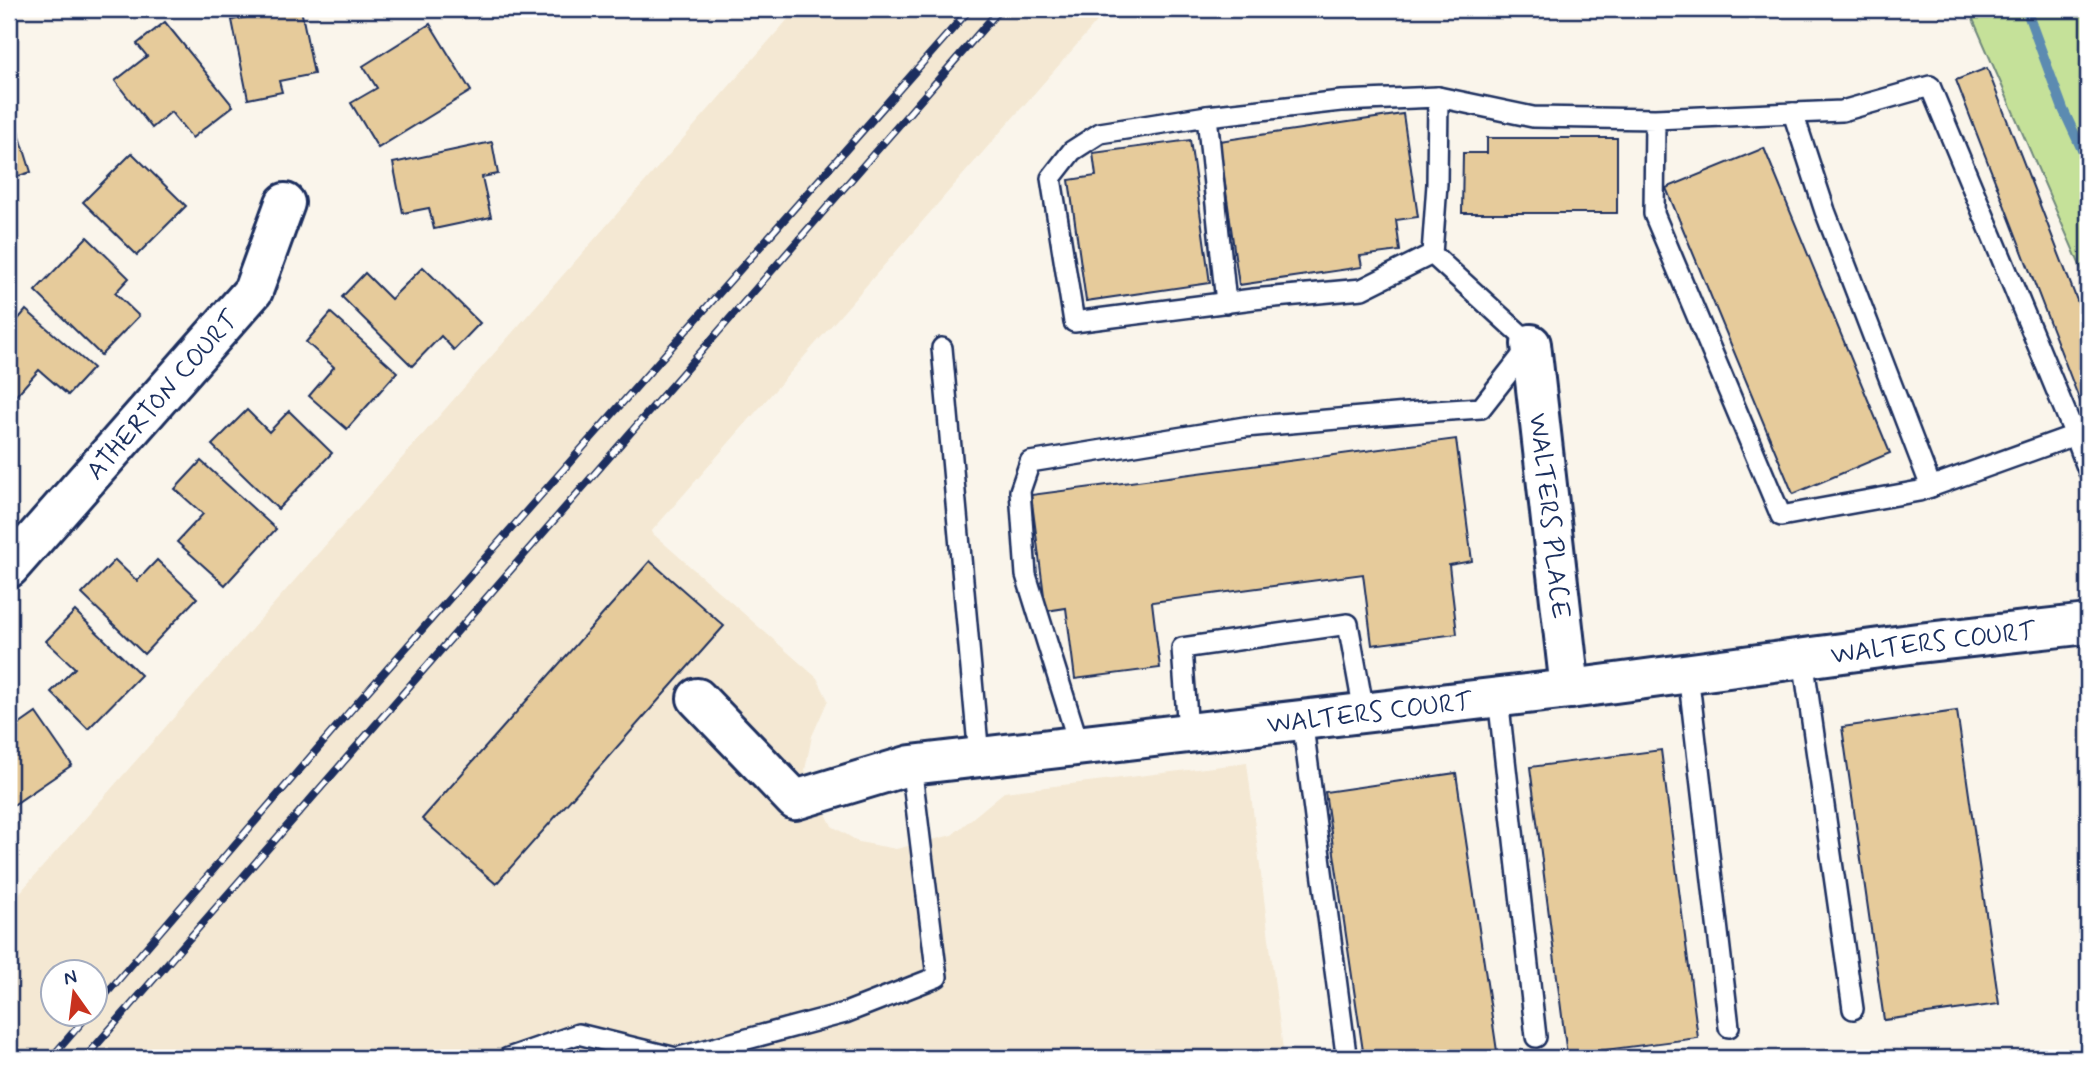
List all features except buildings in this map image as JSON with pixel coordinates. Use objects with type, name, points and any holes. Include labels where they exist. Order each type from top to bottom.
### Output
[{"type":"street","name":"ATHERTON COURT","points":[[9,568],[253,291],[285,203]]},
{"type":"street","name":"WALTERS PLACE","points":[[1531,344],[1570,689]]},
{"type":"street","name":"WALTERS COURT","points":[[696,698],[795,800],[911,765],[1570,689],[1918,643],[2088,624]]},
{"type":"lane","points":[[1432,254],[1362,289],[1074,322],[1051,178],[1072,151],[1100,133],[1207,116],[1341,101],[1438,97],[1533,117],[1656,119],[1842,111],[1930,86],[2088,470]]},
{"type":"lane","points":[[1432,254],[1437,184],[1438,97]]},
{"type":"lane","points":[[1793,113],[1825,211],[1931,487]]},
{"type":"lane","points":[[1207,116],[1226,303]]},
{"type":"lane","points":[[1656,119],[1654,214],[1781,516],[1919,491],[2075,435]]},
{"type":"lane","points":[[1079,745],[1026,575],[1020,491],[1030,462],[1245,427],[1481,408],[1531,344],[1432,254]]},
{"type":"lane","points":[[942,348],[979,757]]},
{"type":"lane","points":[[1188,732],[1182,648],[1348,624],[1364,712]]},
{"type":"lane","points":[[1803,658],[1853,1009]]},
{"type":"lane","points":[[1688,673],[1729,1027]]},
{"type":"lane","points":[[1497,697],[1536,1037]]},
{"type":"lane","points":[[1301,719],[1346,1054]]},
{"type":"lane","points":[[508,1058],[578,1034],[676,1058],[845,1013],[937,977],[911,765]]},
{"type":"shaded area","points":[[797,9],[1108,9],[651,532],[817,678],[828,700],[812,736],[805,770],[832,826],[859,842],[896,849],[952,835],[1004,792],[1247,763],[1284,1058],[9,1058],[9,905]]},
{"type":"green space","points":[[2088,9],[2088,284],[1969,10]]},
{"type":"waterway","points":[[2026,9],[2063,109],[2088,163]]},
{"type":"railway","points":[[108,992],[351,710],[970,9]]},
{"type":"railway","points":[[85,1058],[1000,9]]},
{"type":"railway","points":[[51,1058],[77,1028]]}]
